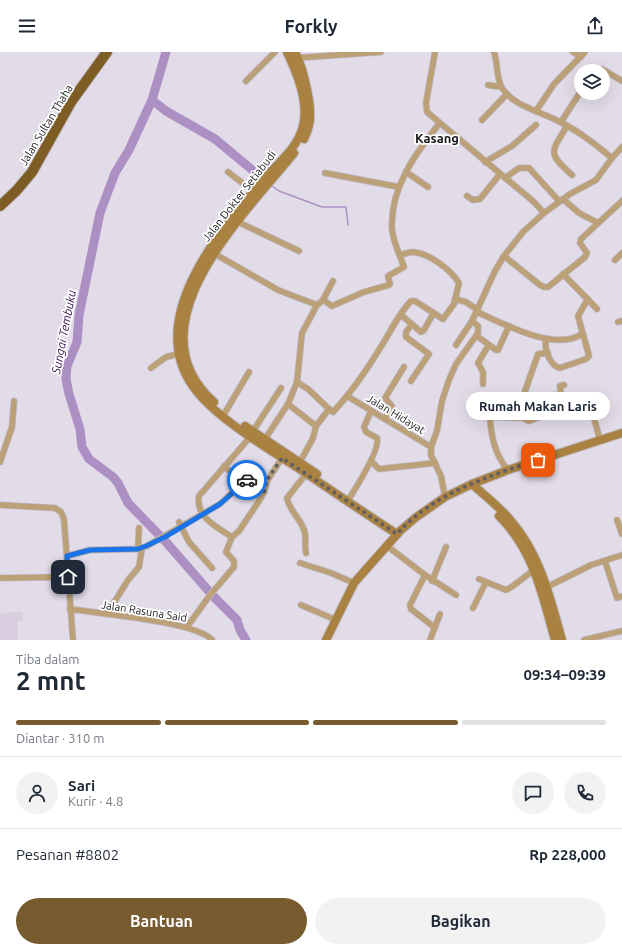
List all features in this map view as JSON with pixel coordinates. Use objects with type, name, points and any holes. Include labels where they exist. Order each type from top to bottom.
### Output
[{"type":"highway","name":"Jalan Sultan Thaha","points":[[0,198],[21,178],[100,52]]},
{"type":"highway","name":"Jalan Sultan Thaha","points":[[0,206],[17,190],[32,172],[62,112],[107,52]]},
{"type":"street","points":[[246,81],[275,52]]},
{"type":"street","points":[[293,55],[381,52]]},
{"type":"street","points":[[435,52],[426,110],[439,124],[505,178],[544,213]]},
{"type":"street","points":[[494,52],[501,87],[507,94],[523,106],[561,122],[612,158]]},
{"type":"street","points":[[573,52],[581,57]]},
{"type":"street","points":[[536,111],[554,84],[585,52]]},
{"type":"street","name":"Jalan Dokter Setiabudi","points":[[181,353],[182,336],[187,308],[214,254],[267,182],[301,140],[310,119],[293,55]]},
{"type":"street","points":[[610,74],[622,81]]},
{"type":"street","points":[[488,85],[501,87]]},
{"type":"street","points":[[482,120],[507,94]]},
{"type":"street","points":[[561,122],[575,100]]},
{"type":"street","points":[[323,300],[332,306],[364,292],[389,285],[388,276],[404,268],[392,229],[393,214],[399,187],[422,145],[439,124]]},
{"type":"street","points":[[485,162],[512,146],[536,125]]},
{"type":"street","points":[[567,126],[556,144],[553,153],[556,159],[572,175]]},
{"type":"street","points":[[456,345],[478,311],[504,256],[522,232],[561,200],[596,180],[622,147]]},
{"type":"street","points":[[505,178],[519,168],[529,168],[561,200],[578,213],[598,223]]},
{"type":"street","points":[[228,172],[254,192]]},
{"type":"street","points":[[406,172],[428,186]]},
{"type":"street","points":[[325,173],[399,187]]},
{"type":"street","points":[[467,196],[473,200],[480,199],[500,174]]},
{"type":"street","name":"Jalan Dokter Setiabudi","points":[[267,182],[254,192],[226,226],[194,277],[179,316],[176,337],[181,353],[200,386],[224,414],[263,441],[282,458],[399,532]]},
{"type":"street","points":[[504,256],[544,287],[548,287],[585,257],[587,253],[580,243],[581,240],[622,201]]},
{"type":"street","points":[[238,222],[299,251]]},
{"type":"street","points":[[297,382],[308,389],[333,412],[347,396],[401,315],[413,300],[443,319],[455,299],[459,284],[444,267],[431,259],[412,252],[400,255]]},
{"type":"street","points":[[615,260],[622,253]]},
{"type":"street","points":[[214,254],[278,290],[317,304]]},
{"type":"street","points":[[563,274],[597,309]]},
{"type":"street","points":[[333,281],[323,300],[317,304],[302,333],[297,382],[288,404],[263,441],[300,462],[348,500],[371,461],[378,440],[366,432],[364,427],[371,410]]},
{"type":"street","points":[[455,299],[466,302],[478,311],[509,326],[546,340],[573,339],[582,334]]},
{"type":"street","points":[[546,340],[548,354],[553,365],[560,368],[586,359],[588,352],[578,316],[588,299]]},
{"type":"street","points":[[401,315],[417,330],[423,331],[433,314]]},
{"type":"street","points":[[431,447],[437,431],[442,401],[452,371],[479,330],[472,321]]},
{"type":"street","points":[[411,381],[429,354],[406,338],[406,332],[412,324]]},
{"type":"street","points":[[476,336],[488,346],[498,350],[509,326]]},
{"type":"street","points":[[483,384],[483,372],[478,363],[488,346]]},
{"type":"street","points":[[151,368],[166,358],[181,353]]},
{"type":"street","points":[[524,418],[524,394],[538,354],[548,354]]},
{"type":"street","points":[[385,419],[392,406],[385,398],[404,367]]},
{"type":"street","points":[[224,414],[249,372]]},
{"type":"street","points":[[562,415],[560,386],[564,385]]},
{"type":"street","points":[[232,537],[208,521],[203,515],[199,504],[199,496],[252,434],[281,388]]},
{"type":"street","points":[[554,416],[554,396],[561,395]]},
{"type":"street","name":"Jalan Hidayat","points":[[347,396],[431,447],[431,454],[441,476],[445,497]]},
{"type":"street","points":[[0,462],[12,427],[14,400]]},
{"type":"street","points":[[490,402],[490,417],[495,447],[499,457],[508,470]]},
{"type":"street","points":[[288,404],[316,426]]},
{"type":"street","points":[[300,462],[313,438],[316,426],[329,409]]},
{"type":"street","points":[[490,417],[524,418],[529,421],[542,416],[592,411],[600,440]]},
{"type":"street","points":[[326,640],[354,583],[399,532],[415,518],[445,497],[508,470],[622,433]]},
{"type":"street","points":[[187,627],[211,594],[234,567],[234,561],[226,552],[232,537],[239,531],[264,492],[267,480],[282,458]]},
{"type":"street","points":[[371,461],[379,469],[435,463]]},
{"type":"street","points":[[224,466],[244,483]]},
{"type":"street","points":[[306,474],[287,498],[305,532],[306,553]]},
{"type":"street","points":[[67,556],[90,550],[140,548],[163,538],[203,515],[220,504],[247,480],[264,492]]},
{"type":"street","points":[[470,485],[502,515],[512,522],[535,569],[555,640]]},
{"type":"street","points":[[0,505],[55,508],[61,512],[64,519],[73,640]]},
{"type":"street","points":[[617,520],[622,534]]},
{"type":"street","points":[[178,522],[189,542],[212,568]]},
{"type":"street","points":[[107,614],[128,580],[139,567],[139,528]]},
{"type":"street","points":[[387,546],[432,581],[456,595]]},
{"type":"street","points":[[525,546],[539,565],[562,640]]},
{"type":"street","points":[[432,581],[446,547]]},
{"type":"street","points":[[547,587],[622,555]]},
{"type":"street","points":[[605,561],[617,598],[622,596]]},
{"type":"street","points":[[300,563],[331,573],[354,583]]},
{"type":"street","points":[[479,579],[506,590],[514,586],[535,569]]},
{"type":"street","points":[[425,575],[410,605],[411,609],[434,628]]},
{"type":"street","points":[[0,578],[68,577]]},
{"type":"street","points":[[472,608],[486,582]]},
{"type":"street","points":[[301,605],[336,620]]},
{"type":"street","name":"Jalan Rasuna Said","points":[[70,609],[187,627],[208,635],[212,640]]},
{"type":"street","points":[[430,640],[440,614]]},
{"type":"street","points":[[584,640],[622,631]]},
{"type":"shaded area","points":[[23,612],[23,621],[18,621],[18,640],[0,640],[0,613]]},
{"type":"waterway","name":"Sungai Tembuku","points":[[166,52],[152,100],[129,150],[115,173],[100,213],[79,315],[77,342],[67,366],[66,379],[80,429],[82,447],[89,459],[113,477],[118,483],[128,503],[166,542],[213,596],[237,620],[240,630],[246,640]]},
{"type":"waterway","points":[[152,100],[166,111],[215,139],[262,178]]},
{"type":"waterway","points":[[272,186],[279,191],[322,207],[346,207],[348,225]]},
{"type":"way so far","points":[[247,480],[264,492],[267,480],[282,458],[397,534],[415,518],[445,497],[472,484],[538,460]]},
{"type":"place","name":"Rumah Makan Laris","points":[[538,460]]},
{"type":"district","name":"Kasang","points":[[437,138]]},
{"type":"route","points":[[68,577],[67,556],[80,551],[138,549],[146,546],[165,537],[220,504],[247,480]]}]
